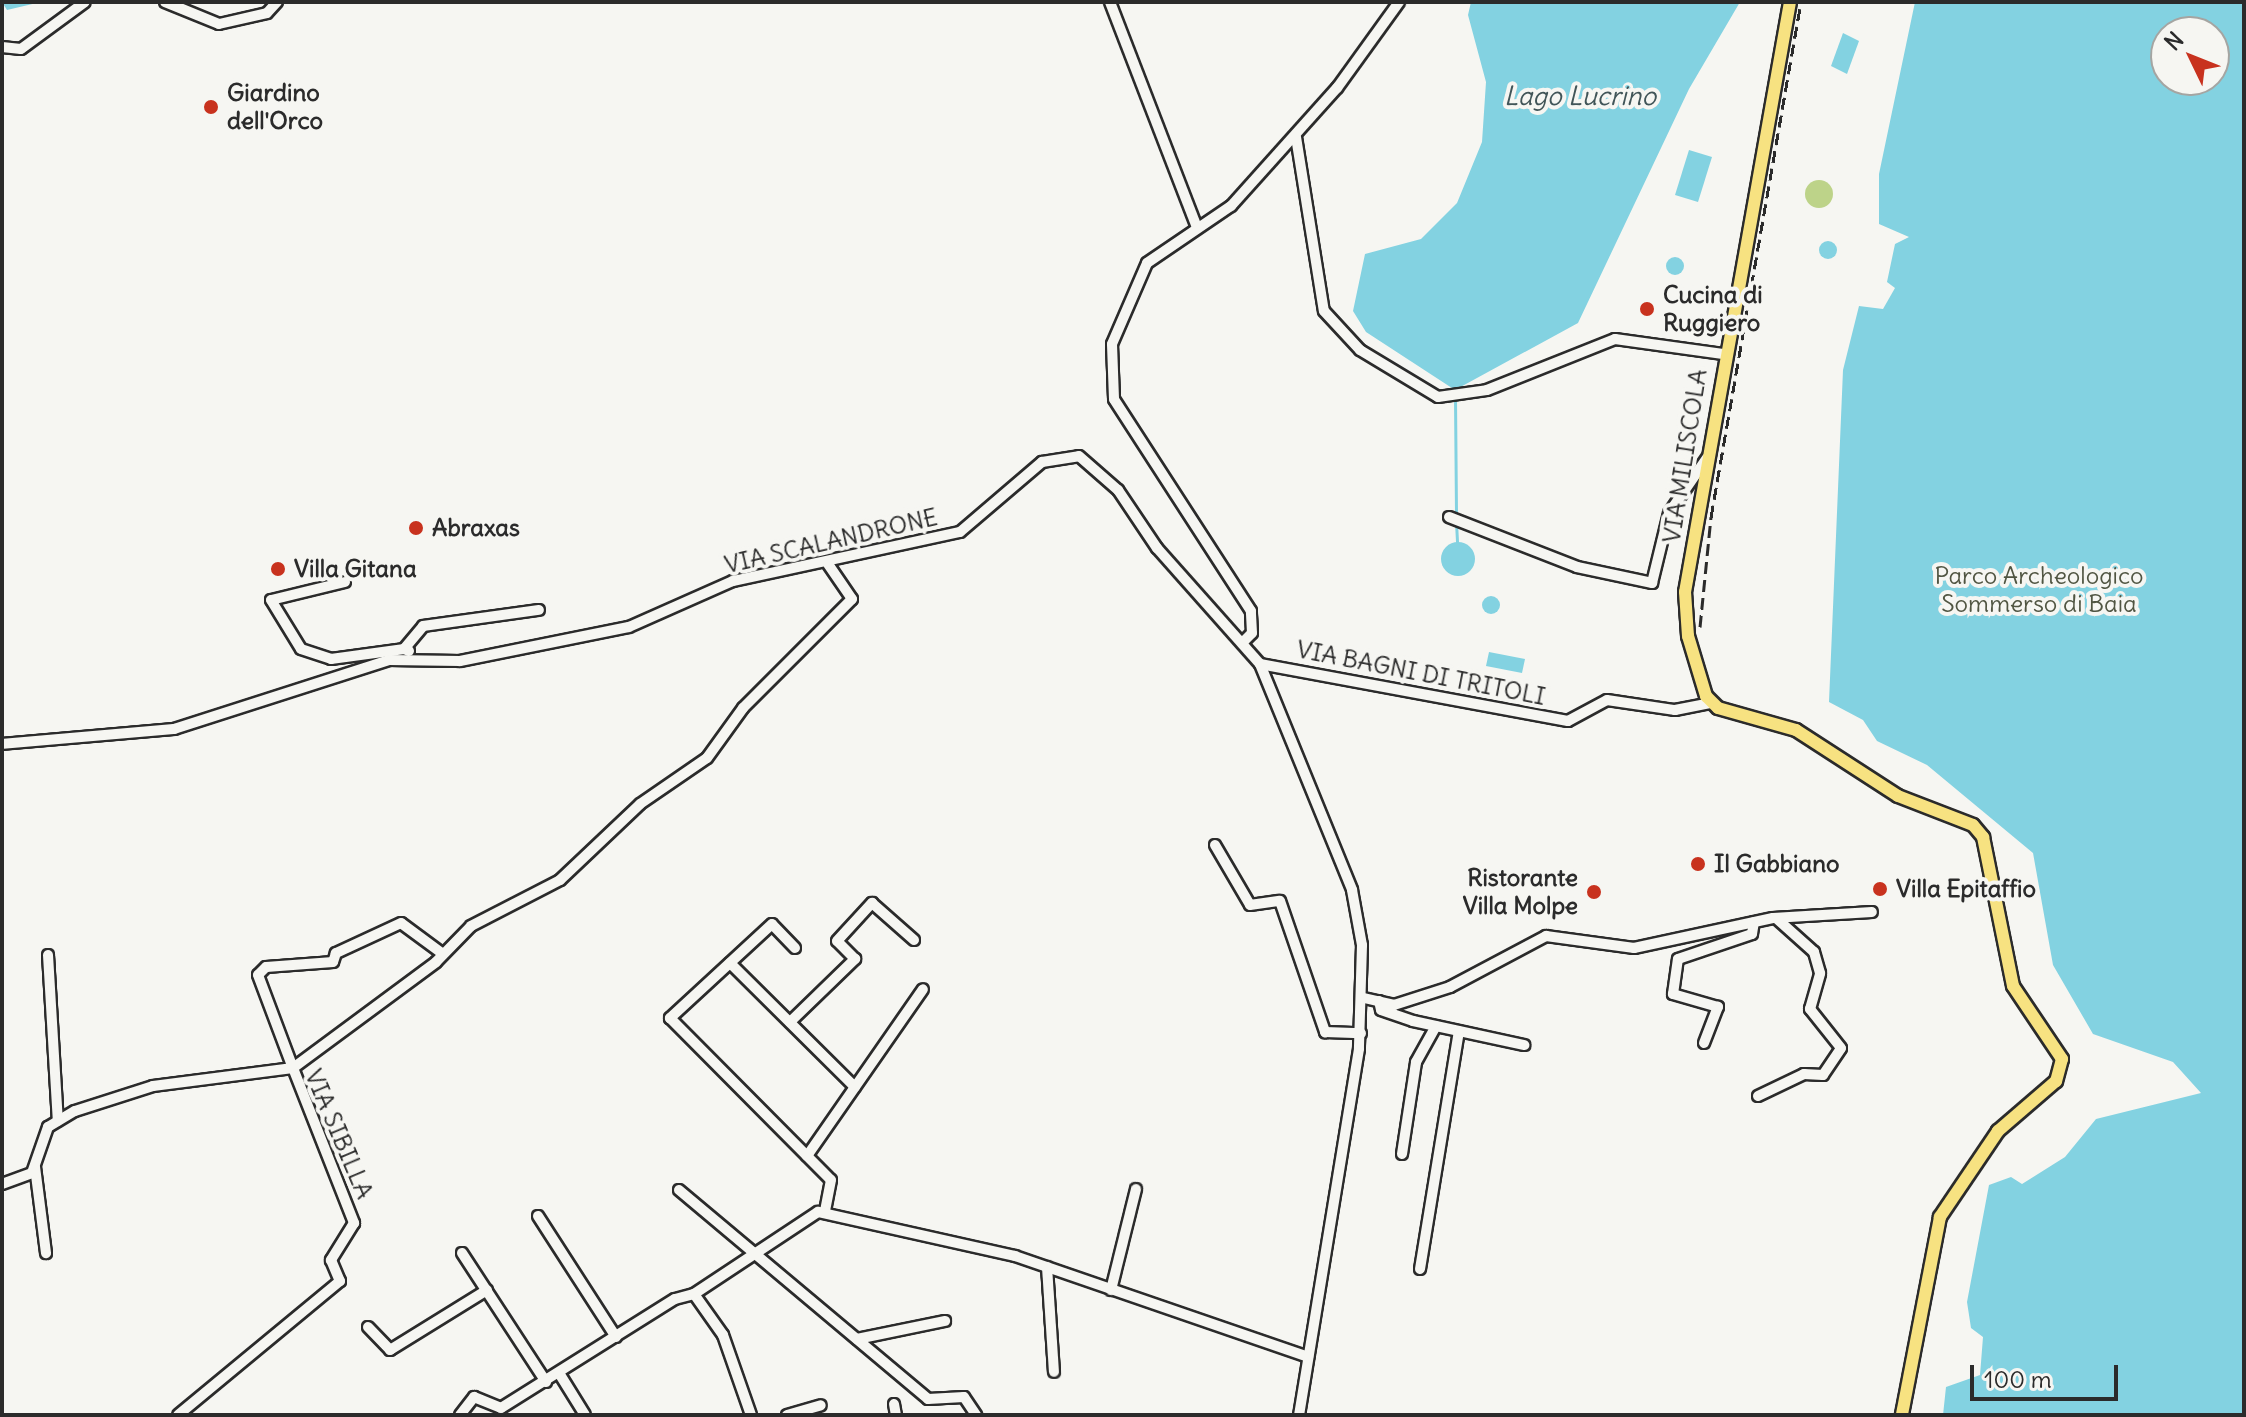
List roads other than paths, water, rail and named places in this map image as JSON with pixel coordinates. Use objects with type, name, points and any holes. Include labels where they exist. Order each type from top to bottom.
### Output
[{"type":"main road","name":"VIA MILISCOLA","points":[[1711,703],[1684,614],[1723,354],[1790,2]]},
{"type":"main road","points":[[1711,703],[1731,715],[1796,730],[1898,796],[1973,825],[1983,837],[2013,986],[2062,1059],[2056,1081],[1998,1131],[1940,1217],[1902,1415]]},
{"type":"street","points":[[2,47],[21,49],[85,2]]},
{"type":"street","points":[[165,2],[219,24],[267,13],[277,2]]},
{"type":"street","points":[[1110,2],[1197,228]]},
{"type":"street","points":[[1299,1415],[1361,1033],[1364,998],[1352,890],[1260,664],[1244,641],[1252,633],[1251,611],[1144,452],[1108,382],[1112,344],[1136,279],[1158,250],[1218,218],[1296,137],[1399,2]]},
{"type":"street","points":[[1296,137],[1324,311],[1360,350],[1447,400],[1460,398],[1615,339],[1723,354]]},
{"type":"street","points":[[1454,520],[1577,567],[1652,583],[1664,528],[1710,455]]},
{"type":"street","name":"VIA SCALANDRONE","points":[[2,744],[174,729],[389,660],[423,658],[460,661],[629,627],[733,581],[828,564],[960,532],[1042,462],[1079,456],[1118,490],[1157,548],[1244,641]]},
{"type":"street","points":[[1685,491],[1702,501]]},
{"type":"street","points":[[443,954],[401,923],[336,953],[333,962],[266,967],[258,975],[293,1068],[443,954],[471,926],[560,880],[640,804],[707,758],[743,708],[852,599],[828,564]]},
{"type":"street","points":[[345,582],[271,600],[301,649],[331,659],[404,649],[423,658]]},
{"type":"street","points":[[404,649],[423,626],[539,610]]},
{"type":"street","name":"VIA BAGNI DI TRITOLI","points":[[1260,664],[1568,721],[1607,700],[1665,710],[1711,703]]},
{"type":"street","points":[[1215,845],[1250,905],[1280,901],[1325,1032],[1361,1033]]},
{"type":"street","points":[[790,1022],[855,959],[837,941],[872,903],[914,940]]},
{"type":"street","points":[[1364,998],[1394,1005],[1450,987],[1546,936],[1634,948],[1776,918],[1872,912]]},
{"type":"street","points":[[1758,1096],[1804,1074],[1823,1075],[1841,1048],[1810,1009],[1820,973],[1814,952],[1776,918]]},
{"type":"street","points":[[1704,1043],[1718,1007],[1673,994],[1678,959],[1752,934],[1754,922]]},
{"type":"street","points":[[795,948],[772,924],[670,1018],[831,1180],[825,1212]]},
{"type":"street","points":[[46,1253],[35,1167],[41,1141],[58,1121],[48,955]]},
{"type":"street","points":[[730,963],[855,1087]]},
{"type":"street","points":[[807,1156],[923,989]]},
{"type":"street","points":[[1379,1001],[1381,1010],[1436,1026],[1524,1045]]},
{"type":"street","points":[[1402,1154],[1416,1062],[1436,1026]]},
{"type":"street","points":[[1420,1269],[1459,1031]]},
{"type":"street","name":"VIA SIBILLA","points":[[58,1121],[153,1086],[293,1068],[354,1223],[331,1260],[340,1281],[178,1415]]},
{"type":"street","points":[[2,1184],[35,1167]]},
{"type":"street","points":[[1111,1290],[1136,1189]]},
{"type":"street","points":[[679,1190],[928,1399],[964,1397],[976,1415]]},
{"type":"street","points":[[460,1415],[474,1397],[501,1408],[616,1337],[694,1294],[751,1253],[825,1212],[1047,1267],[1308,1357]]},
{"type":"street","points":[[538,1216],[616,1337]]},
{"type":"street","points":[[462,1253],[546,1382]]},
{"type":"street","points":[[1047,1267],[1054,1372]]},
{"type":"street","points":[[368,1327],[390,1350],[487,1290]]},
{"type":"street","points":[[694,1294],[723,1335],[751,1415]]},
{"type":"street","points":[[857,1339],[945,1321]]},
{"type":"street","points":[[559,1373],[585,1415]]},
{"type":"street","points":[[787,1415],[821,1405]]},
{"type":"water","points":[[2,2],[41,2],[7,10]]},
{"type":"water","name":"Lago Lucrino","points":[[1471,2],[1740,2],[1689,89],[1578,323],[1455,390],[1366,332],[1353,311],[1365,254],[1421,239],[1457,203],[1482,142],[1486,82],[1468,15]]},
{"type":"water","name":"Parco Archeologico Sommerso di Baia","points":[[1915,2],[2244,2],[2244,1415],[1943,1415],[1946,1387],[1980,1375],[1983,1337],[1971,1328],[1967,1302],[1989,1185],[2011,1177],[2022,1184],[2065,1157],[2096,1119],[2201,1093],[2173,1062],[2093,1034],[2053,965],[2033,853],[1927,765],[1877,741],[1863,720],[1829,702],[1843,370],[1859,306],[1883,309],[1895,288],[1887,282],[1895,244],[1909,237],[1879,224],[1879,174]]},
{"type":"water","points":[[1843,33],[1859,41],[1847,74],[1831,66]]},
{"type":"water","points":[[1689,150],[1712,157],[1698,202],[1675,195]]},
{"type":"water","points":[[1828,241],[1837,250],[1828,259],[1819,250]]},
{"type":"water","points":[[1675,257],[1684,266],[1675,275],[1666,266]]},
{"type":"water","points":[[1458,542],[1470,547],[1475,559],[1470,571],[1458,576],[1446,571],[1441,559],[1446,547]]},
{"type":"water","points":[[1487,596],[1495,596],[1500,605],[1498,612],[1487,614],[1482,609],[1482,601]]},
{"type":"water","points":[[1489,652],[1525,659],[1522,673],[1486,666]]},
{"type":"waterway","points":[[1455,398],[1456,515]]},
{"type":"waterway","points":[[1456,522],[1457,543]]},
{"type":"railway","points":[[1700,627],[1711,517],[1801,2]]},
{"type":"place","name":"Giardino dell'Orco","points":[[211,107]]},
{"type":"place","name":"Cucina di Ruggiero","points":[[1647,309]]},
{"type":"place","name":"Abraxas","points":[[416,528]]},
{"type":"place","name":"Villa Gitana","points":[[278,569]]},
{"type":"place","name":"Il Gabbiano","points":[[1698,864]]},
{"type":"place","name":"Villa Epitaffio","points":[[1880,889]]},
{"type":"place","name":"Ristorante Villa Molpe","points":[[1594,892]]}]
